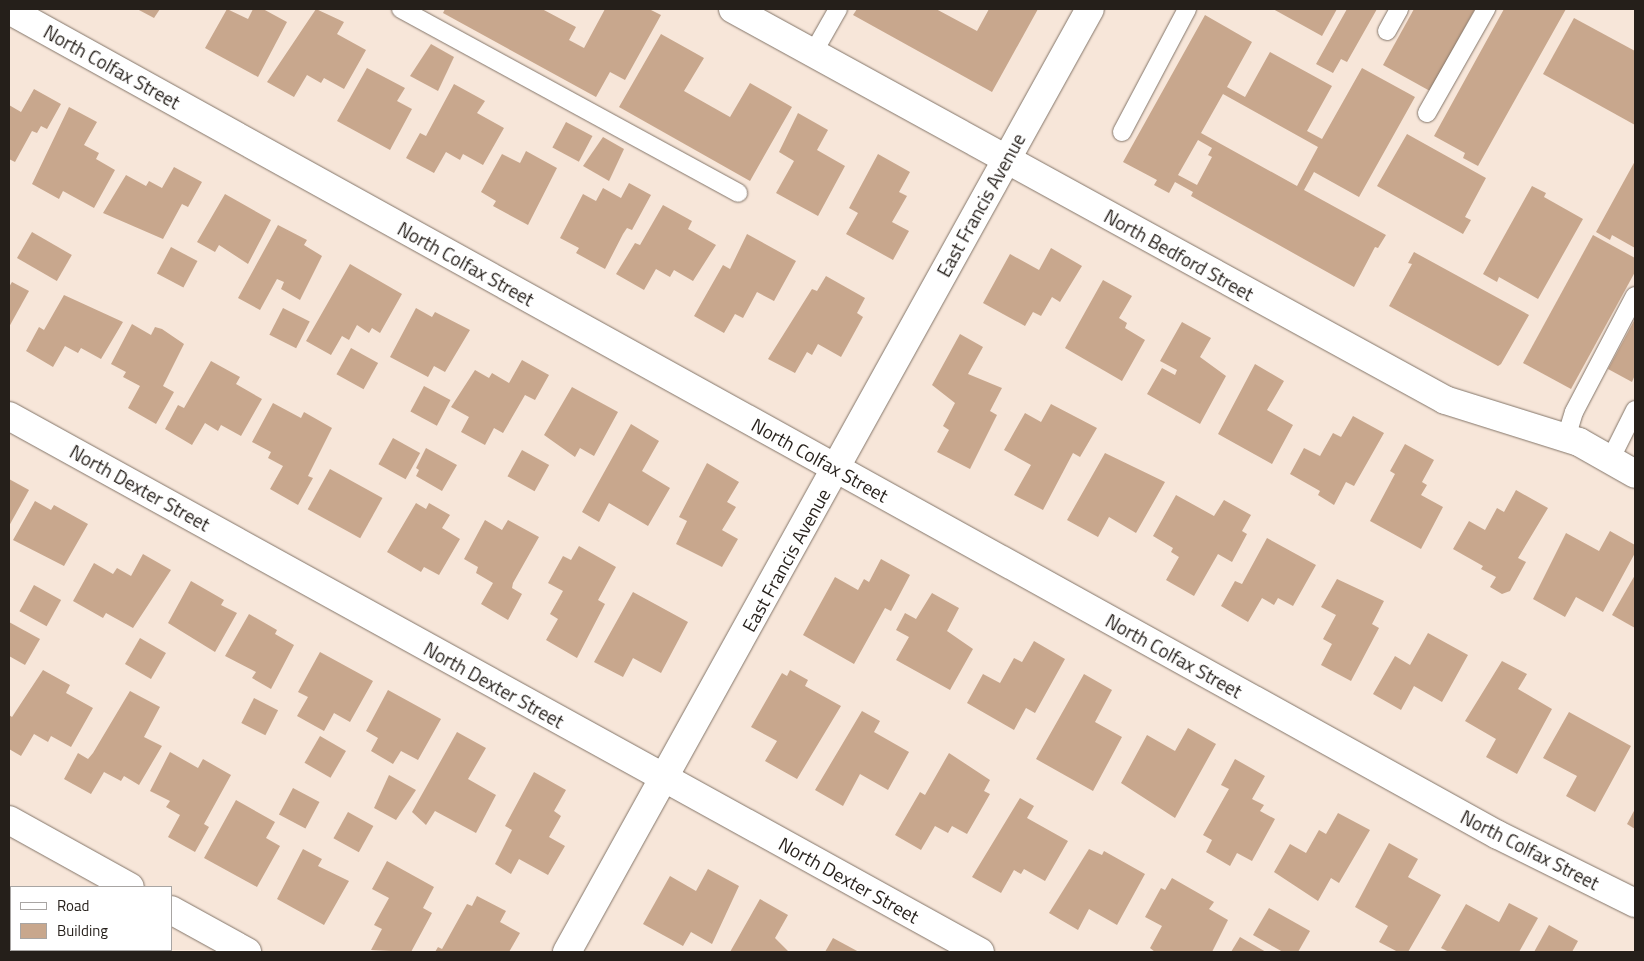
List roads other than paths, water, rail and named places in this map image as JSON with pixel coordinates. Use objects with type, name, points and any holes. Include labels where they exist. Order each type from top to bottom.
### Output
[{"type":"street","name":"North Bedford Street","points":[[733,9],[1445,400],[1566,438],[1635,474]]},
{"type":"street","name":"East Francis Avenue","points":[[567,952],[837,469],[1090,9]]},
{"type":"street","name":"North Colfax Street","points":[[9,10],[1498,835],[1635,904]]},
{"type":"street","name":"North Dexter Street","points":[[9,416],[980,952]]},
{"type":"street","points":[[9,820],[128,886]]},
{"type":"street","points":[[172,911],[247,952]]},
{"type":"lane","points":[[401,9],[738,193]]},
{"type":"lane","points":[[813,53],[838,9]]},
{"type":"lane","points":[[1122,132],[1187,9]]},
{"type":"lane","points":[[1387,32],[1399,9]]},
{"type":"lane","points":[[1427,114],[1486,9]]},
{"type":"lane","points":[[1566,438],[1574,412],[1635,296]]},
{"type":"lane","points":[[1610,460],[1635,410]]}]
